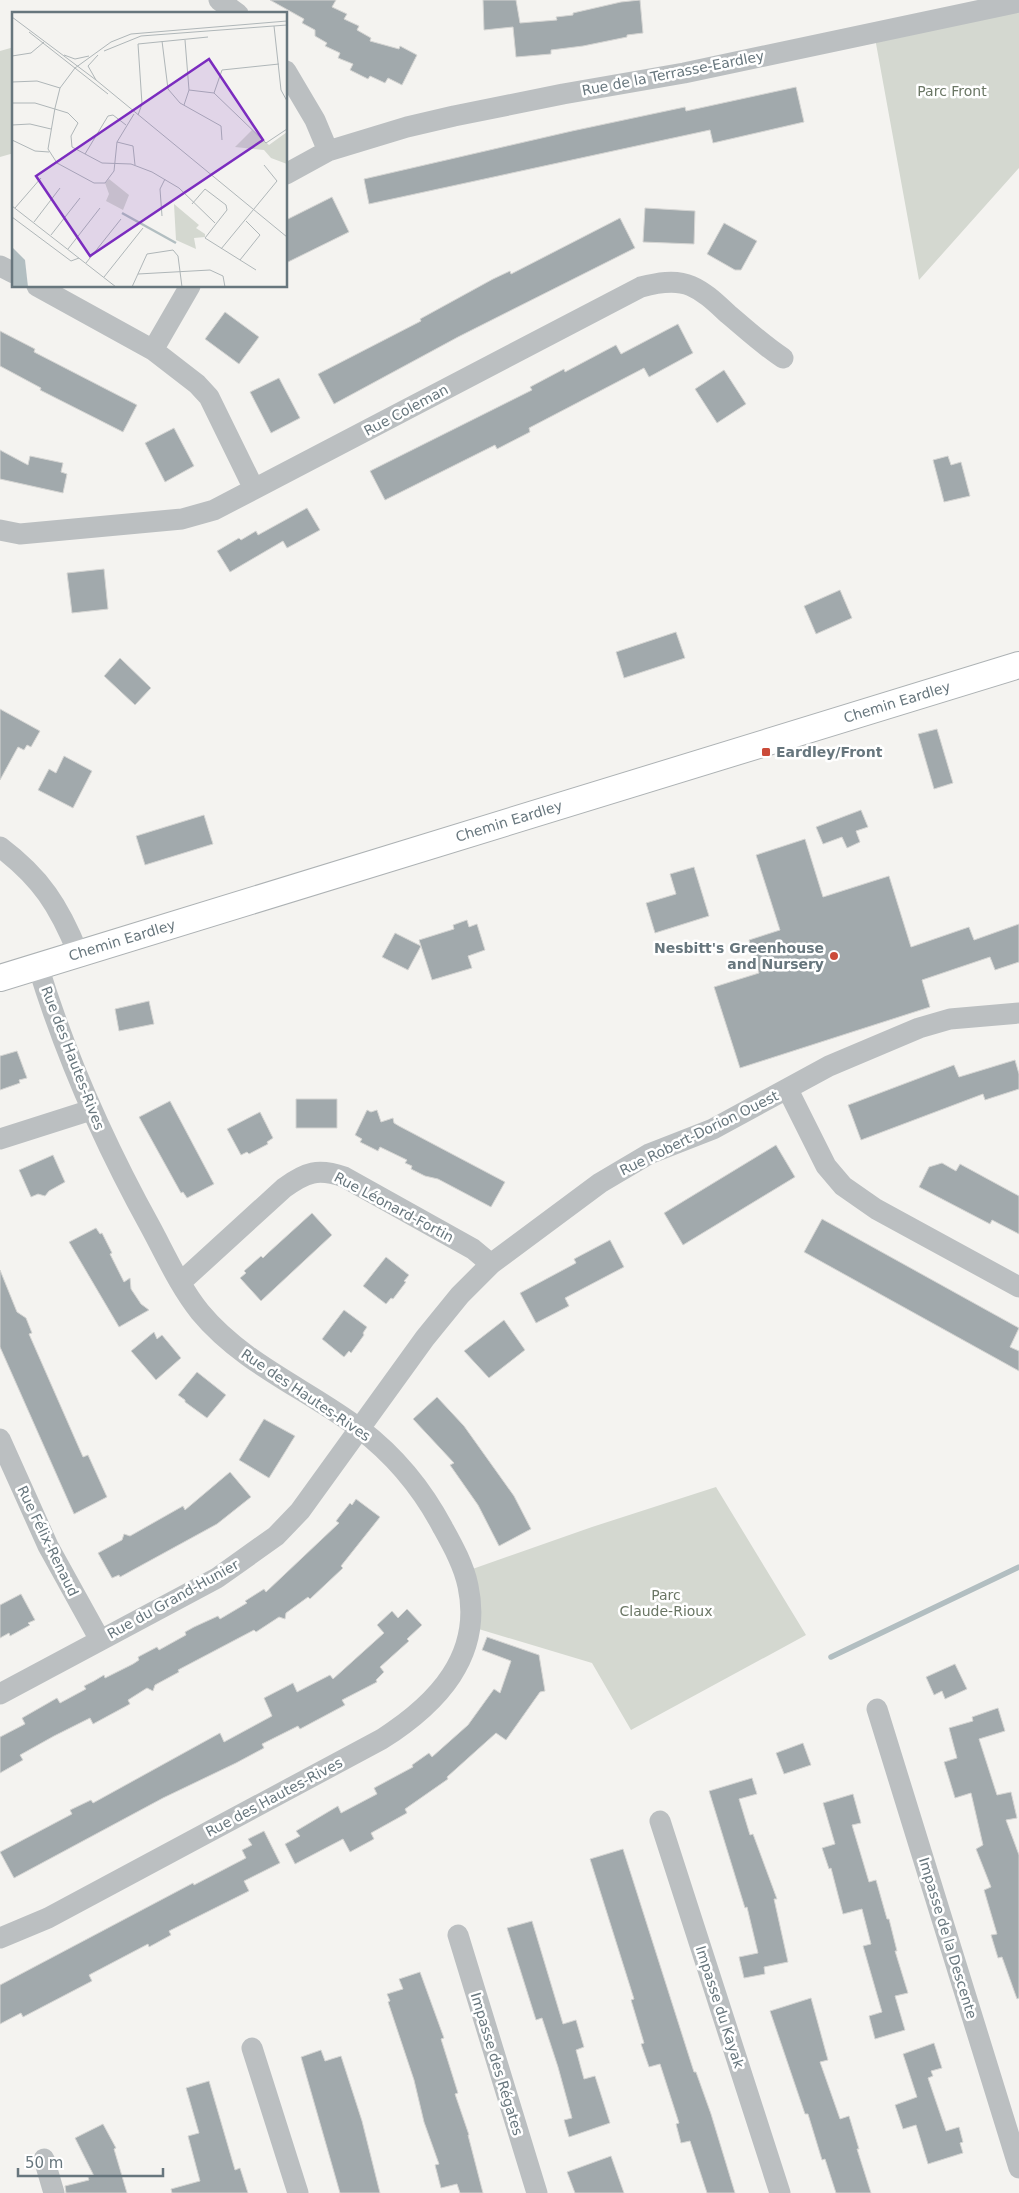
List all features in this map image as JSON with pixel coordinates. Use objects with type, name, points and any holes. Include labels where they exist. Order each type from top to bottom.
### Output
[{"type":"main road","name":"Chemin Eardley","points":[[0,978],[1019,665]]},
{"type":"street","points":[[219,0],[235,12]]},
{"type":"street","name":"Rue de la Terrasse-Eardley","points":[[288,173],[328,151],[407,127],[454,116],[562,94],[684,73],[1019,2]]},
{"type":"street","points":[[288,74],[315,120],[328,151]]},
{"type":"street","points":[[0,266],[12,272]]},
{"type":"street","name":"Rue Coleman","points":[[0,530],[20,534],[182,519],[214,510],[641,287],[656,283],[674,282],[690,285],[706,294],[765,347],[783,358]]},
{"type":"street","points":[[41,288],[154,350],[197,384],[209,397],[254,489]]},
{"type":"street","points":[[154,350],[189,288]]},
{"type":"street","points":[[0,847],[30,873],[47,892],[61,913],[78,953]]},
{"type":"street","name":"Rue des Hautes-Rives","points":[[0,1938],[48,1918],[382,1739],[404,1725],[425,1707],[453,1674],[464,1654],[472,1627],[468,1585],[464,1572],[434,1510],[414,1482],[390,1456],[360,1429],[241,1352],[200,1311],[181,1282],[128,1186],[91,1110],[38,966]]},
{"type":"street","name":"Rue Robert-Dorion Ouest","points":[[360,1429],[425,1338],[460,1295],[491,1264],[618,1170],[649,1154],[713,1129],[740,1113],[788,1090],[828,1066],[919,1028],[950,1019],[1019,1013]]},
{"type":"street","points":[[788,1090],[826,1166],[843,1186],[876,1209],[1019,1287]]},
{"type":"street","points":[[0,1139],[91,1110]]},
{"type":"street","name":"Rue Léonard-Fortin","points":[[181,1282],[284,1188],[299,1177],[314,1172],[328,1171],[344,1177],[473,1250],[491,1264]]},
{"type":"street","name":"Rue du Grand-Hunier","points":[[0,1694],[217,1578],[276,1536],[300,1511],[360,1429]]},
{"type":"street","name":"Rue Félix-Renaud","points":[[0,1439],[48,1546],[100,1640]]},
{"type":"street","name":"Impasse de la Descente","points":[[877,1709],[1019,2168]]},
{"type":"street","name":"Impasse du Kayak","points":[[660,1821],[780,2193]]},
{"type":"street","name":"Impasse des Régates","points":[[458,1935],[537,2193]]},
{"type":"street","points":[[252,2048],[298,2193]]},
{"type":"street","points":[[44,2159],[54,2193]]},
{"type":"green space","name":"Parc Front","points":[[1019,9],[1019,168],[919,280],[875,38]]},
{"type":"green space","points":[[12,48],[12,154],[0,157],[0,51]]},
{"type":"green space","name":"Parc Claude-Rioux","points":[[716,1487],[806,1635],[631,1730],[592,1663],[472,1627],[464,1572],[592,1527]]},
{"type":"building","points":[[270,0],[336,0],[332,7],[347,14],[344,19],[359,26],[357,30],[371,38],[370,41],[399,49],[400,46],[417,55],[402,85],[388,78],[385,83],[370,76],[368,79],[350,70],[353,64],[338,58],[340,53],[325,46],[327,43],[315,36],[315,30],[302,23],[304,19]]},
{"type":"building","points":[[483,0],[516,0],[520,23],[557,20],[556,17],[573,15],[573,13],[621,2],[640,0],[643,33],[583,46],[551,50],[551,54],[516,57],[513,27],[484,30]]},
{"type":"building","points":[[796,87],[804,122],[713,143],[710,130],[369,204],[364,179],[572,131],[685,107],[686,111]]},
{"type":"building","points":[[332,197],[349,232],[288,262],[288,219]]},
{"type":"building","points":[[645,208],[695,211],[694,244],[643,242]]},
{"type":"building","points":[[620,218],[635,248],[458,337],[334,404],[318,374],[421,321],[420,319],[493,279],[510,271],[511,274]]},
{"type":"building","points":[[724,223],[757,241],[741,270],[735,270],[707,254]]},
{"type":"building","points":[[225,312],[259,337],[239,364],[205,339]]},
{"type":"building","points":[[678,324],[693,353],[649,377],[644,368],[529,428],[530,432],[497,449],[495,445],[385,500],[370,471],[532,390],[530,387],[564,369],[565,372],[616,345],[621,354]]},
{"type":"building","points":[[0,331],[35,349],[34,352],[137,405],[123,432],[40,390],[41,388],[0,366]]},
{"type":"building","points":[[724,370],[746,404],[717,423],[695,389]]},
{"type":"building","points":[[279,378],[300,418],[271,433],[250,392]]},
{"type":"building","points":[[174,428],[194,466],[165,482],[145,443]]},
{"type":"building","points":[[0,450],[28,465],[30,456],[63,463],[61,472],[67,474],[63,493],[0,479]]},
{"type":"building","points":[[948,456],[951,465],[961,462],[970,496],[944,502],[933,460]]},
{"type":"building","points":[[307,508],[320,530],[287,548],[283,541],[230,572],[217,551],[239,538],[241,540],[256,531],[258,535]]},
{"type":"building","points":[[104,569],[108,609],[72,613],[67,573]]},
{"type":"building","points":[[840,590],[852,618],[816,634],[804,606]]},
{"type":"building","points":[[676,632],[685,658],[624,678],[616,652]]},
{"type":"building","points":[[120,658],[151,688],[135,705],[104,676]]},
{"type":"building","points":[[0,709],[40,731],[31,747],[27,745],[24,750],[18,747],[0,780]]},
{"type":"building","points":[[937,729],[953,783],[934,789],[918,734]]},
{"type":"building","points":[[64,756],[92,771],[73,808],[38,790],[49,769],[56,773]]},
{"type":"building","points":[[861,810],[868,827],[856,831],[860,842],[847,848],[842,837],[823,844],[816,827]]},
{"type":"building","points":[[204,815],[213,844],[145,865],[136,836]]},
{"type":"building","name":"Nesbitt's Greenhouse and Nursery","points":[[805,839],[823,897],[889,876],[911,947],[969,927],[974,940],[1019,924],[1019,962],[995,970],[990,957],[922,980],[930,1007],[740,1068],[714,987],[759,973],[749,940],[780,930],[756,855]]},
{"type":"building","points":[[694,867],[709,916],[655,933],[646,903],[676,894],[670,874]]},
{"type":"building","points":[[467,920],[469,927],[477,924],[485,950],[468,956],[472,968],[432,980],[419,940],[454,929],[453,925]]},
{"type":"building","points":[[395,933],[421,946],[408,970],[382,957]]},
{"type":"building","points":[[149,1001],[154,1024],[119,1031],[115,1009]]},
{"type":"building","points":[[17,1051],[27,1078],[19,1080],[20,1083],[0,1090],[0,1056]]},
{"type":"building","points":[[1015,1060],[1019,1074],[1019,1089],[985,1100],[983,1094],[861,1140],[848,1105],[954,1065],[959,1077]]},
{"type":"building","points":[[296,1099],[337,1099],[337,1128],[296,1128]]},
{"type":"building","points":[[170,1101],[214,1184],[187,1198],[183,1192],[181,1193],[139,1117]]},
{"type":"building","points":[[367,1110],[371,1112],[377,1110],[381,1122],[393,1118],[394,1123],[399,1126],[505,1182],[491,1207],[438,1179],[425,1176],[411,1169],[412,1166],[405,1163],[407,1160],[380,1147],[378,1151],[360,1142],[362,1139],[355,1135]]},
{"type":"building","points":[[260,1112],[273,1138],[267,1142],[268,1144],[249,1154],[247,1152],[241,1155],[227,1129]]},
{"type":"building","points":[[776,1145],[795,1177],[683,1245],[664,1213]]},
{"type":"building","points":[[53,1155],[65,1182],[49,1191],[45,1196],[38,1194],[31,1197],[19,1170]]},
{"type":"building","points":[[942,1163],[956,1171],[960,1164],[1019,1196],[1019,1234],[992,1220],[990,1224],[919,1187],[929,1167]]},
{"type":"building","points":[[312,1213],[332,1235],[261,1301],[240,1278],[246,1273],[244,1271],[261,1256],[263,1258]]},
{"type":"building","points":[[822,1219],[1019,1328],[1010,1347],[1019,1351],[1019,1371],[804,1252]]},
{"type":"building","points":[[96,1228],[100,1234],[102,1233],[124,1282],[130,1278],[131,1289],[141,1304],[149,1310],[119,1327],[69,1242]]},
{"type":"building","points":[[610,1240],[624,1267],[565,1298],[569,1306],[536,1323],[520,1293],[576,1263],[574,1259]]},
{"type":"building","points":[[386,1257],[409,1275],[393,1299],[391,1298],[386,1304],[363,1286]]},
{"type":"building","points":[[0,1270],[17,1312],[26,1318],[32,1333],[29,1334],[83,1457],[88,1455],[107,1497],[74,1514],[0,1347]]},
{"type":"building","points":[[344,1310],[367,1327],[363,1333],[364,1335],[351,1353],[349,1351],[344,1357],[322,1339]]},
{"type":"building","points":[[504,1320],[525,1350],[489,1378],[464,1351]]},
{"type":"building","points":[[154,1332],[157,1339],[162,1335],[181,1358],[156,1380],[131,1351]]},
{"type":"building","points":[[197,1372],[226,1395],[207,1418],[178,1395]]},
{"type":"building","points":[[437,1397],[464,1426],[514,1496],[531,1529],[499,1546],[478,1505],[450,1465],[454,1463],[413,1419]]},
{"type":"building","points":[[264,1419],[295,1436],[269,1478],[239,1460]]},
{"type":"building","points":[[230,1472],[251,1497],[217,1524],[120,1577],[119,1575],[112,1578],[98,1553],[122,1540],[124,1534],[130,1536],[183,1506],[185,1510]]},
{"type":"building","points":[[356,1499],[380,1517],[341,1566],[343,1568],[310,1599],[308,1597],[286,1613],[285,1619],[279,1617],[256,1632],[254,1630],[178,1670],[179,1672],[155,1685],[153,1691],[147,1688],[128,1700],[130,1704],[93,1724],[90,1718],[54,1736],[20,1755],[23,1760],[0,1773],[0,1737],[25,1724],[22,1718],[57,1698],[60,1703],[86,1689],[84,1686],[104,1675],[105,1678],[133,1664],[139,1660],[138,1657],[157,1647],[159,1650],[186,1635],[185,1632],[194,1627],[218,1616],[220,1619],[247,1603],[245,1601],[264,1589],[266,1592],[339,1523],[336,1521],[350,1503],[352,1505]]},
{"type":"building","points":[[21,1594],[35,1620],[28,1623],[30,1625],[10,1636],[9,1633],[0,1638],[0,1605]]},
{"type":"building","points":[[407,1609],[422,1625],[407,1639],[409,1641],[380,1667],[384,1672],[376,1680],[377,1682],[342,1700],[345,1705],[300,1729],[298,1726],[262,1744],[264,1748],[163,1798],[14,1878],[0,1852],[72,1814],[70,1810],[91,1800],[93,1803],[220,1733],[224,1742],[272,1716],[264,1698],[293,1683],[297,1692],[330,1675],[333,1679],[384,1633],[377,1625],[392,1611],[398,1618]]},
{"type":"building","points":[[487,1637],[539,1655],[545,1691],[540,1692],[506,1740],[496,1733],[447,1777],[448,1779],[405,1809],[407,1813],[371,1833],[374,1839],[350,1852],[343,1839],[295,1864],[285,1844],[300,1836],[296,1831],[338,1806],[341,1813],[377,1794],[374,1788],[413,1767],[412,1765],[429,1753],[432,1757],[468,1725],[494,1689],[500,1693],[511,1661],[482,1650]]},
{"type":"building","points":[[955,1664],[967,1689],[945,1699],[942,1691],[934,1695],[926,1677]]},
{"type":"building","points":[[998,1708],[1005,1731],[979,1739],[997,1795],[1011,1792],[1017,1818],[1006,1820],[1019,1855],[1019,1998],[1017,1999],[1002,1957],[998,1958],[991,1935],[997,1934],[984,1890],[991,1887],[976,1849],[983,1845],[971,1793],[955,1798],[944,1762],[957,1758],[949,1728],[973,1721],[972,1717]]},
{"type":"building","points":[[803,1743],[811,1765],[784,1774],[776,1753]]},
{"type":"building","points":[[752,1778],[757,1794],[739,1799],[750,1835],[753,1834],[777,1899],[774,1899],[788,1962],[764,1967],[765,1974],[744,1978],[739,1957],[758,1953],[747,1907],[745,1908],[709,1791]]},
{"type":"building","points":[[853,1794],[861,1823],[852,1825],[869,1882],[876,1880],[887,1919],[889,1919],[897,1951],[895,1951],[908,1993],[895,1996],[905,2030],[875,2039],[869,2016],[882,2012],[863,1946],[871,1944],[862,1909],[843,1914],[831,1868],[829,1869],[822,1848],[835,1844],[823,1803]]},
{"type":"building","points":[[264,1831],[280,1863],[244,1881],[249,1891],[169,1931],[171,1935],[149,1947],[148,1944],[89,1975],[92,1981],[23,2017],[21,2013],[0,2024],[0,1985],[193,1883],[194,1885],[246,1858],[242,1850],[252,1845],[248,1839]]},
{"type":"building","points":[[623,1849],[694,2072],[696,2072],[711,2114],[735,2193],[707,2193],[690,2141],[681,2143],[676,2124],[679,2123],[660,2064],[649,2067],[641,2044],[644,2043],[631,2000],[634,1999],[590,1859]]},
{"type":"building","points":[[532,1921],[563,2024],[576,2020],[584,2047],[576,2050],[584,2079],[595,2076],[610,2123],[569,2137],[564,2120],[572,2118],[558,2067],[542,2018],[536,2020],[507,1928]]},
{"type":"building","points":[[420,1972],[444,2038],[441,2039],[458,2093],[455,2094],[469,2135],[483,2193],[460,2193],[457,2184],[441,2188],[435,2165],[439,2164],[424,2122],[414,2080],[387,1994],[403,1989],[399,1979]]},
{"type":"building","points":[[811,1998],[828,2060],[820,2062],[840,2119],[849,2116],[871,2193],[836,2193],[825,2159],[822,2160],[808,2114],[805,2114],[770,2011]]},
{"type":"building","points":[[934,2043],[942,2068],[931,2071],[933,2076],[928,2078],[946,2131],[959,2127],[963,2142],[960,2143],[963,2153],[928,2164],[916,2125],[903,2129],[895,2105],[917,2097],[903,2054]]},
{"type":"building","points":[[321,2050],[325,2061],[341,2056],[362,2121],[380,2193],[340,2193],[301,2057]]},
{"type":"building","points":[[209,2081],[235,2170],[240,2168],[248,2193],[172,2193],[171,2189],[200,2181],[188,2136],[199,2133],[186,2088]]},
{"type":"building","points":[[103,2124],[116,2148],[114,2149],[127,2193],[66,2193],[65,2186],[89,2180],[88,2177],[94,2176],[75,2138]]},
{"type":"building","points":[[611,2156],[624,2193],[575,2193],[567,2172]]},
{"type":"waterway","points":[[831,1657],[1019,1567]]},
{"type":"place","name":"Eardley/Front","points":[[766,752]]},
{"type":"place","name":"Nesbitt's Greenhouse and Nursery","points":[[834,956]]}]
